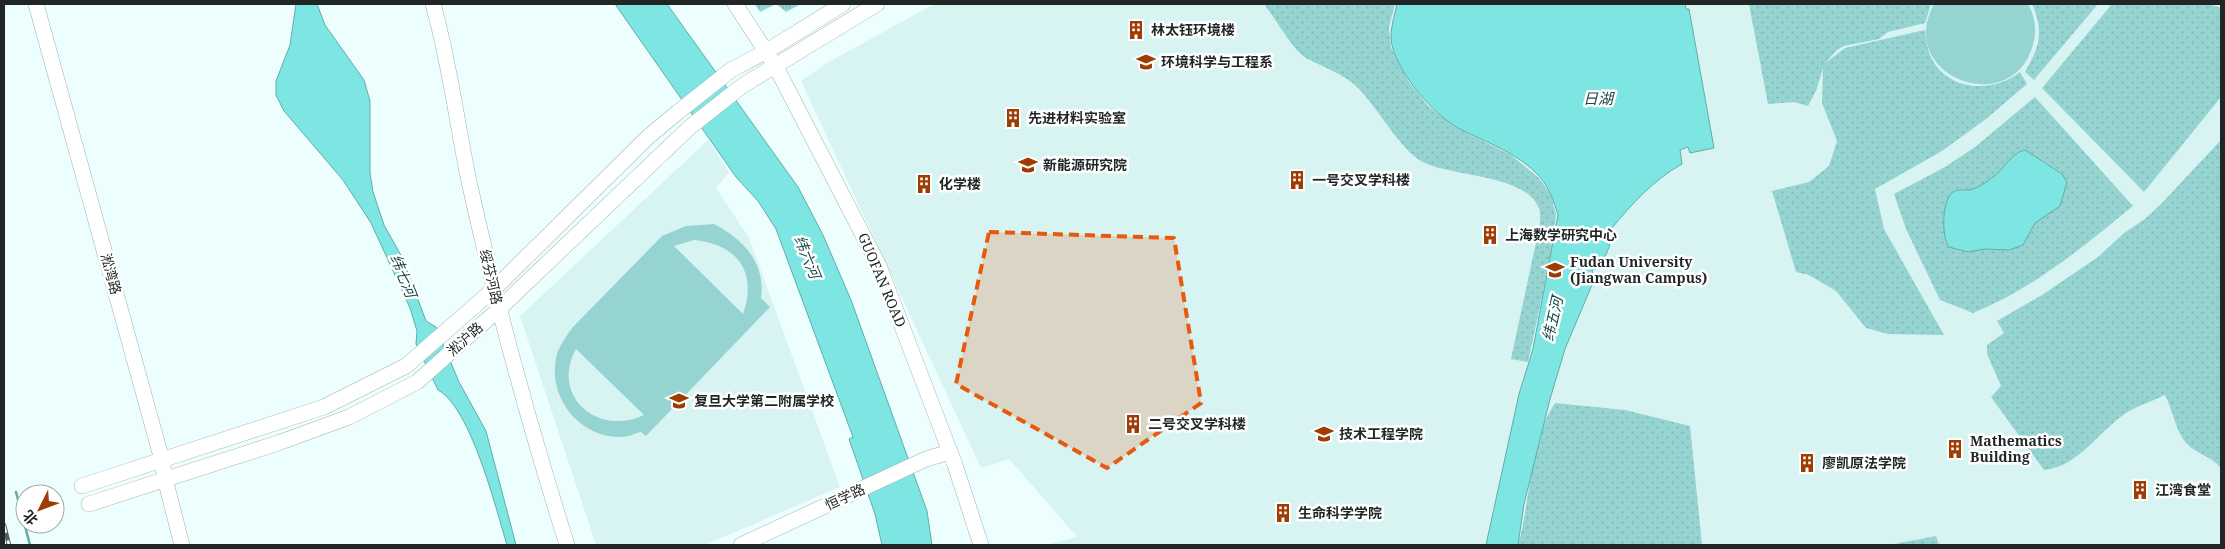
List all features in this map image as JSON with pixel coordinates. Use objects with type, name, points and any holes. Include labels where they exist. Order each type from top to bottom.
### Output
[{"type":"street","name":"淞湾路","points":[[36,4],[162,460],[164,479],[182,545]]},
{"type":"street","name":"绥芬河路","points":[[433,4],[470,185],[494,289],[529,423],[567,545]]},
{"type":"street","name":"GUOFAN ROAD","points":[[735,4],[776,67],[879,266],[950,452],[981,545]]},
{"type":"street","name":"淞沪路","points":[[82,486],[324,406],[406,366],[494,289],[648,137],[678,112],[731,70],[767,51],[843,4]]},
{"type":"street","name":"淞沪路","points":[[89,504],[278,443],[350,417],[417,382],[499,309],[690,128],[742,86],[877,4]]},
{"type":"street","name":"恒学路","points":[[741,545],[916,464],[950,452]]},
{"type":"highlighted area","points":[[989,232],[1174,238],[1201,403],[1107,468],[956,384]]},
{"type":"shaded area","name":"Fudan University (Jiangwan Campus)","points":[[934,4],[2221,4],[2221,545],[1046,545],[1077,537],[1009,459],[981,468],[801,81],[825,64]]},
{"type":"shaded area","name":"复旦大学第二附属学校","points":[[708,140],[729,172],[716,188],[749,238],[840,487],[705,545],[596,545],[520,316]]},
{"type":"green space","points":[[755,4],[776,4],[760,12]]},
{"type":"green space","points":[[776,4],[801,4],[786,12]]},
{"type":"green space","points":[[1264,4],[1395,4],[1389,27],[1391,48],[1409,82],[1428,106],[1455,127],[1511,155],[1539,178],[1551,195],[1556,215],[1552,250],[1528,362],[1511,359],[1540,224],[1538,206],[1530,196],[1518,188],[1502,182],[1436,167],[1414,156],[1398,139],[1358,88],[1340,75],[1301,54],[1289,41]]},
{"type":"green space","points":[[1749,4],[1931,4],[1925,23],[1888,32],[1879,39],[1844,46],[1837,50],[1825,63],[1845,48],[1925,30],[1928,47],[1934,63],[1942,73],[1963,84],[1987,86],[2010,79],[2020,72],[2027,84],[1986,119],[1942,151],[1875,189],[1884,229],[1944,335],[1888,334],[1866,328],[1836,291],[1809,275],[1796,272],[1772,191],[1809,182],[1829,166],[1837,141],[1822,103],[1823,68],[1816,91],[1808,106],[1794,102],[1768,104]]},
{"type":"green space","points":[[1934,4],[2028,4],[2034,20],[2035,37],[2032,48],[2020,69],[2002,81],[1981,84],[1960,80],[1942,68],[1930,51],[1926,29]]},
{"type":"green space","points":[[2032,4],[2098,4],[2034,80],[2025,72],[2039,39],[2038,23]]},
{"type":"green space","points":[[2112,4],[2209,4],[2221,8],[2221,97],[2144,192],[2042,88]]},
{"type":"green space","points":[[2035,97],[2133,206],[2057,266],[2016,292],[1973,313],[1940,300],[1906,229],[1894,194],[1945,167],[1975,147]]},
{"type":"green space","points":[[2221,140],[2221,468],[2194,450],[2182,438],[2165,395],[2129,411],[2068,462],[2044,470],[1991,397],[2001,386],[1987,354],[1987,345],[2004,333],[1997,321],[2042,295],[2098,257],[2124,233],[2145,219],[2162,203]]},
{"type":"green space","points":[[714,224],[725,230],[743,245],[756,263],[762,285],[761,298],[770,307],[646,436],[641,432],[622,437],[607,436],[593,431],[570,413],[562,401],[557,388],[555,373],[558,350],[572,328],[662,236],[686,226]],"holes":[[[694,240],[722,247],[740,263],[748,285],[743,314],[674,246]],[[576,349],[644,415],[627,420],[610,421],[595,416],[583,408],[574,396],[569,382],[570,366]]]},
{"type":"green space","points":[[1555,403],[1625,410],[1690,426],[1702,545],[1518,545],[1535,453],[1546,418]]},
{"type":"green space","points":[[1936,536],[1939,545],[1889,545]]},
{"type":"water","name":"纬七河","points":[[296,4],[317,4],[325,25],[364,80],[370,101],[370,173],[373,192],[384,225],[402,257],[426,321],[436,327],[459,382],[486,431],[516,545],[507,545],[481,461],[471,437],[450,400],[438,390],[416,344],[417,331],[410,308],[371,223],[343,180],[284,111],[276,95],[276,81],[290,45]]},
{"type":"water","name":"纬六河","points":[[615,4],[667,4],[798,187],[823,235],[851,300],[927,511],[932,545],[882,545],[875,514],[849,439],[853,437],[776,229],[758,201],[736,177]]},
{"type":"water","name":"日湖","points":[[1397,4],[1685,4],[1686,9],[1689,9],[1714,148],[1690,153],[1688,147],[1680,150],[1682,164],[1652,185],[1611,229],[1615,232],[1607,243],[1610,245],[1600,268],[1592,270],[1594,280],[1565,349],[1550,399],[1524,504],[1518,545],[1486,545],[1519,394],[1533,349],[1558,215],[1546,186],[1532,169],[1512,155],[1458,128],[1438,113],[1419,93],[1403,71],[1393,49],[1391,38],[1392,26]]},
{"type":"water","points":[[2025,150],[2062,174],[2067,182],[2060,206],[2035,223],[2023,245],[2009,250],[1985,249],[1968,252],[1949,247],[1946,242],[1944,218],[1949,196],[1955,191],[1969,190],[1981,185],[1997,174],[2016,154]]},
{"type":"waterway","points":[[27,534],[30,545]]},
{"type":"railway","points":[[4,525],[9,545]]},
{"type":"place","name":"林太钰环境楼","points":[[1136,30]]},
{"type":"place","name":"环境科学与工程系","points":[[1146,62]]},
{"type":"place","name":"先进材料实验室","points":[[1013,118]]},
{"type":"place","name":"新能源研究院","points":[[1028,165]]},
{"type":"place","name":"一号交叉学科楼","points":[[1297,180]]},
{"type":"place","name":"化学楼","points":[[924,184]]},
{"type":"place","name":"上海数学研究中心","points":[[1490,235]]},
{"type":"place","name":"Fudan University (Jiangwan Campus)","points":[[1555,270]]},
{"type":"place","name":"复旦大学第二附属学校","points":[[679,401]]},
{"type":"place","name":"二号交叉学科楼","points":[[1133,424]]},
{"type":"place","name":"技术工程学院","points":[[1324,434]]},
{"type":"place","name":"Mathematics Building","points":[[1955,449]]},
{"type":"place","name":"廖凯原法学院","points":[[1807,463]]},
{"type":"place","name":"江湾食堂","points":[[2140,490]]},
{"type":"place","name":"生命科学学院","points":[[1283,513]]},
{"type":"water label","name":"纬五河","points":[[1553,319]]}]
